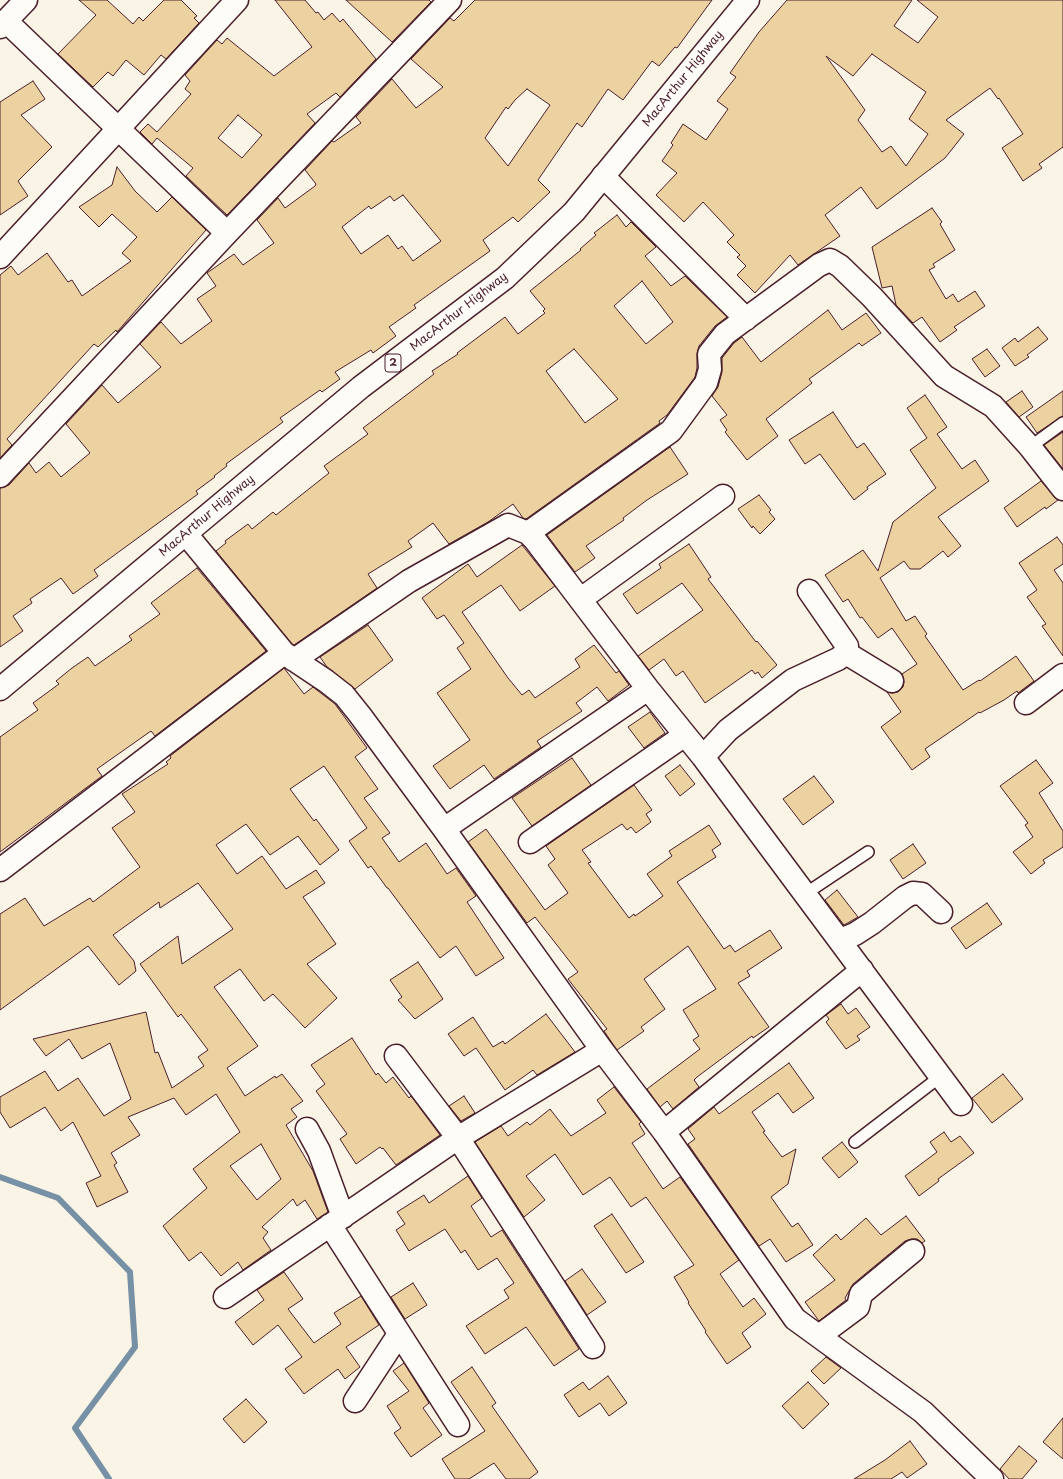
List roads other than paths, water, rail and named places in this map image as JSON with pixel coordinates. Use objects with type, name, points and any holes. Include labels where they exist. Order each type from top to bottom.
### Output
[{"type":"main road","points":[[26,0],[3,24],[119,129],[227,233]]},
{"type":"main road","points":[[0,257],[237,0]]},
{"type":"main road","points":[[0,476],[227,233],[450,0]]},
{"type":"main road","name":"MacArthur Highway","points":[[0,689],[361,387],[505,278],[574,212],[748,0]]},
{"type":"main road","points":[[603,176],[746,319]]},
{"type":"main road","points":[[528,533],[671,431],[706,383],[710,369],[709,354],[725,334],[819,265],[830,260],[840,266],[872,296],[944,376],[993,406],[1030,447],[1063,489]]},
{"type":"main road","points":[[581,599],[723,496]]},
{"type":"main road","points":[[0,870],[289,656],[409,581],[508,525],[528,533],[581,599],[648,689],[703,757],[961,1104]]},
{"type":"main road","points":[[186,534],[289,656],[326,681],[344,696],[444,828],[602,1050],[664,1132],[795,1319],[923,1412],[988,1478]]},
{"type":"main road","points":[[703,757],[728,730],[793,680],[838,659],[846,653],[847,646],[809,591]]},
{"type":"main road","points":[[846,653],[892,681]]},
{"type":"main road","points":[[1026,703],[1063,675]]},
{"type":"main road","points":[[444,828],[648,689]]},
{"type":"main road","points":[[530,842],[685,735]]},
{"type":"main road","points":[[840,940],[855,934],[872,923],[905,897],[913,893],[922,894],[941,912]]},
{"type":"main road","points":[[664,1132],[862,970]]},
{"type":"main road","points":[[225,1297],[458,1138],[602,1050]]},
{"type":"main road","points":[[396,1056],[458,1138],[593,1347]]},
{"type":"main road","points":[[307,1129],[318,1151],[336,1221],[399,1334],[458,1425]]},
{"type":"main road","points":[[819,1336],[858,1307],[861,1294],[913,1251]]},
{"type":"main road","points":[[355,1401],[399,1334]]},
{"type":"lane","points":[[1030,447],[1063,423]]},
{"type":"lane","points":[[805,894],[868,852]]},
{"type":"lane","points":[[855,1142],[941,1076]]},
{"type":"waterway","points":[[0,1177],[58,1198],[130,1272],[135,1347],[75,1428],[109,1479]]}]
